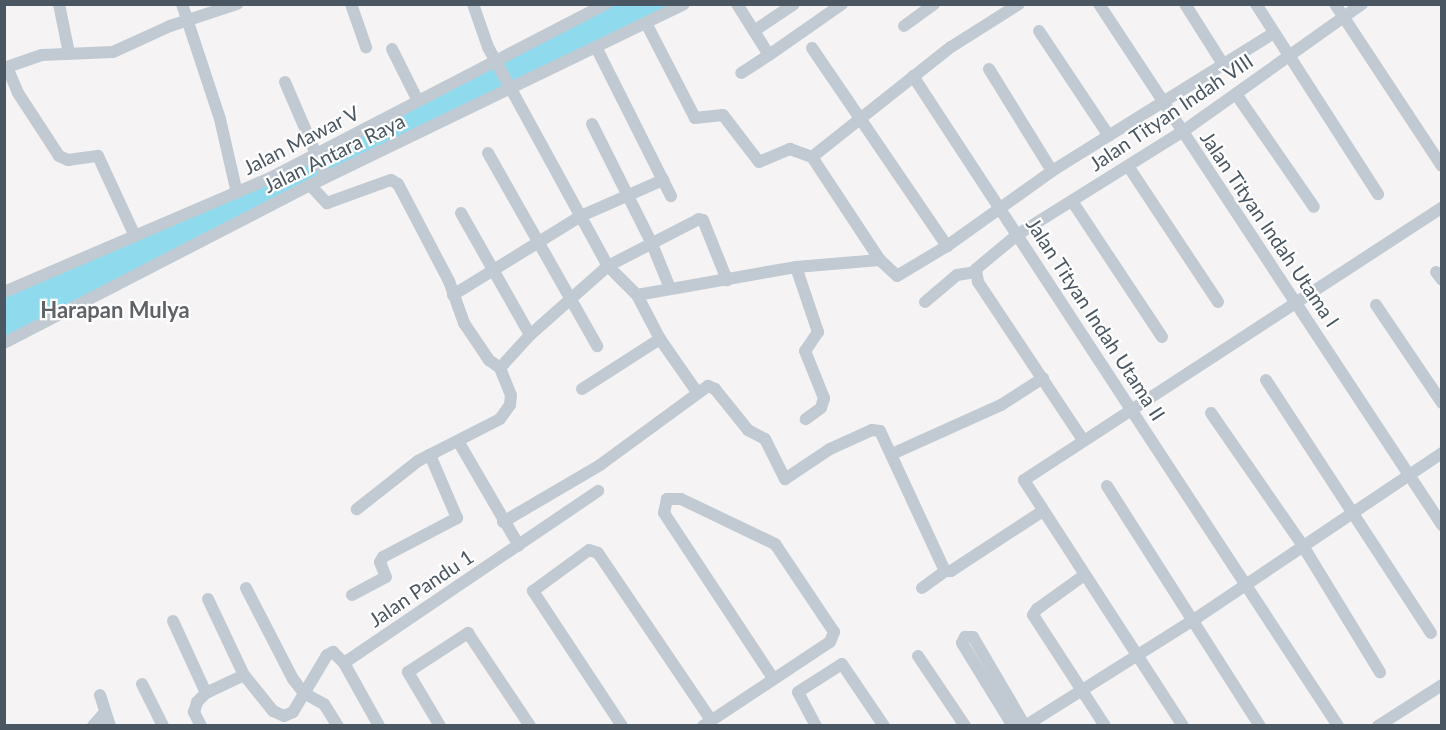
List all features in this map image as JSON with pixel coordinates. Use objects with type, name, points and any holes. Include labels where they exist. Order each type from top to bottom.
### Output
[{"type":"street","points":[[59,4],[69,53]]},
{"type":"street","points":[[182,4],[220,119],[237,193]]},
{"type":"street","points":[[135,236],[98,156],[68,160],[59,156],[18,93],[6,67],[26,58],[69,53],[113,52],[187,20],[237,4]]},
{"type":"street","points":[[351,4],[366,47]]},
{"type":"street","points":[[473,4],[496,61],[608,266],[637,295],[660,339],[697,392]]},
{"type":"street","name":"Jalan Mawar V","points":[[4,292],[237,193],[606,4]]},
{"type":"street","name":"Jalan Antara Raya","points":[[4,343],[310,185],[324,173],[512,89],[684,4]]},
{"type":"street","points":[[737,4],[769,55]]},
{"type":"street","points":[[754,31],[794,4]]},
{"type":"street","points":[[741,73],[842,4]]},
{"type":"street","points":[[904,26],[934,4]]},
{"type":"street","points":[[812,157],[912,76],[1019,4]]},
{"type":"street","name":"Jalan Tityan Indah Utama I","points":[[1099,4],[1442,525]]},
{"type":"street","points":[[1185,4],[1223,64]]},
{"type":"street","points":[[1256,4],[1378,194]]},
{"type":"street","points":[[1335,4],[1442,166]]},
{"type":"street","name":"Jalan Tityan Indah VIII","points":[[925,302],[957,275],[975,272],[1017,235],[1182,132],[1362,4]]},
{"type":"street","points":[[637,295],[796,267],[880,260],[812,157],[790,149],[761,163],[721,114],[696,118],[646,23]]},
{"type":"street","points":[[1039,31],[1109,136]]},
{"type":"street","name":"Jalan Tityan Indah VIII","points":[[880,260],[897,276],[947,246],[1052,171],[1274,33]]},
{"type":"street","points":[[596,47],[671,196]]},
{"type":"street","points":[[812,48],[863,118],[947,246]]},
{"type":"street","points":[[392,49],[418,101]]},
{"type":"street","points":[[989,69],[1052,171]]},
{"type":"street","name":"Jalan Tityan Indah Utama II","points":[[912,76],[1338,726]]},
{"type":"street","points":[[285,82],[324,173]]},
{"type":"street","points":[[1236,94],[1314,207]]},
{"type":"street","points":[[592,124],[652,244],[670,288]]},
{"type":"street","points":[[488,153],[597,346]]},
{"type":"street","points":[[1128,166],[1218,302]]},
{"type":"street","points":[[310,185],[327,203],[391,180],[398,184],[453,295],[464,323],[489,360],[500,368],[510,395],[507,411],[430,455],[357,510]]},
{"type":"street","points":[[453,295],[494,273],[581,216],[663,180]]},
{"type":"street","points":[[1072,201],[1162,337]]},
{"type":"street","points":[[1183,726],[1041,512],[1024,480],[1131,408],[1442,208]]},
{"type":"street","points":[[461,213],[530,335]]},
{"type":"street","points":[[500,368],[530,335],[608,266],[702,219],[727,280]]},
{"type":"street","points":[[796,267],[818,332],[804,348],[824,398],[821,408],[806,419]]},
{"type":"street","points":[[975,272],[1083,440]]},
{"type":"street","points":[[1376,305],[1442,403]]},
{"type":"street","points":[[582,389],[660,339]]},
{"type":"street","points":[[892,454],[1001,405],[1042,378]]},
{"type":"street","points":[[1266,380],[1431,633]]},
{"type":"street","points":[[503,522],[600,465],[708,386],[715,388],[748,430],[764,437],[785,480],[830,449],[872,430],[880,431],[945,571]]},
{"type":"street","points":[[1211,413],[1303,546],[1380,672]]},
{"type":"street","points":[[458,441],[519,546]]},
{"type":"street","points":[[1013,726],[963,643],[965,637],[973,637],[1025,726],[1080,688],[1192,621],[1352,511],[1442,453]]},
{"type":"street","points":[[352,595],[386,577],[380,562],[383,557],[458,518],[430,455]]},
{"type":"street","points":[[1107,486],[1260,726]]},
{"type":"street","name":"Jalan Pandu 1","points":[[344,663],[519,546],[598,490]]},
{"type":"street","points":[[622,726],[533,591],[589,550],[598,553],[707,723],[830,642],[834,632],[775,544],[681,499],[667,499],[664,513],[773,678]]},
{"type":"street","points":[[922,588],[945,571],[951,571],[1041,512]]},
{"type":"street","points":[[1083,576],[1036,609],[1033,615],[1105,726]]},
{"type":"street","points":[[246,588],[304,693],[324,704],[338,726]]},
{"type":"street","points":[[208,599],[244,675],[273,711],[284,716],[293,712],[329,653],[333,652],[344,663],[379,726]]},
{"type":"street","points":[[173,621],[206,693]]},
{"type":"street","points":[[440,726],[408,674],[463,633],[472,636],[530,726]]},
{"type":"street","points":[[918,656],[965,726]]},
{"type":"street","points":[[816,726],[798,692],[842,664],[884,726]]},
{"type":"street","points":[[201,726],[195,708],[206,693],[244,675]]},
{"type":"street","points":[[142,684],[163,726]]},
{"type":"street","points":[[1378,726],[1442,686]]},
{"type":"street","points":[[100,694],[110,726]]},
{"type":"street","points":[[93,726],[105,712]]},
{"type":"water","points":[[606,5],[685,5],[5,343],[5,292],[237,193]]},
{"type":"district","name":"Harapan Mulya","points":[[115,310]]}]
